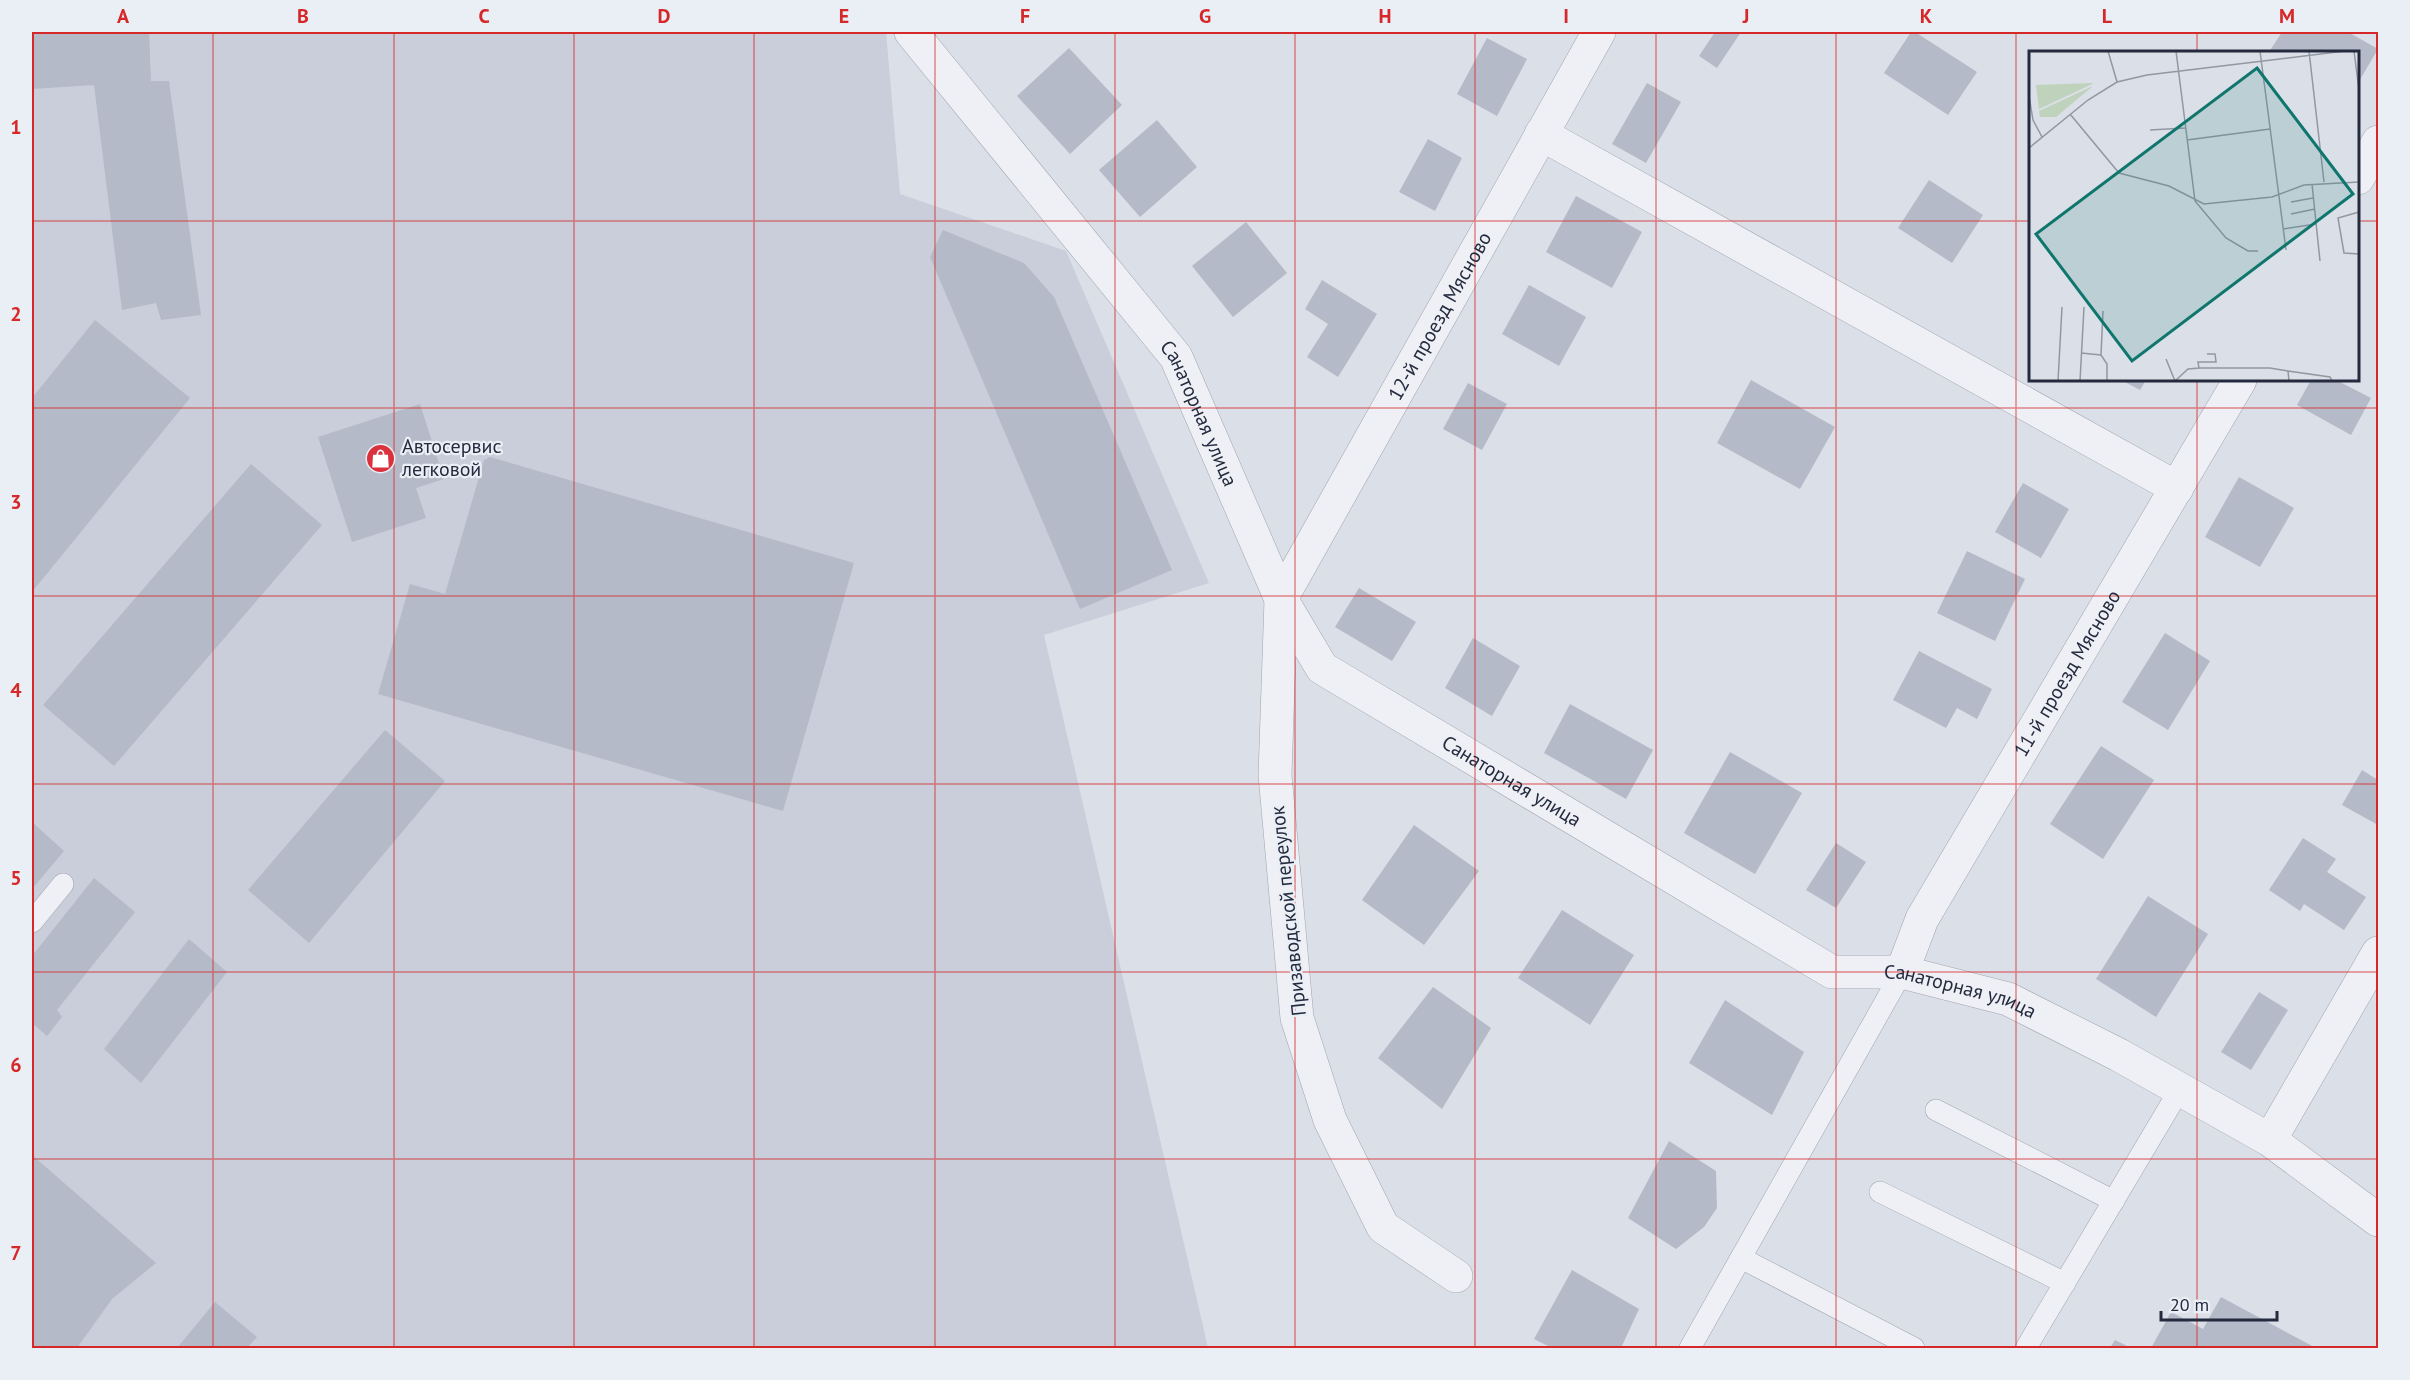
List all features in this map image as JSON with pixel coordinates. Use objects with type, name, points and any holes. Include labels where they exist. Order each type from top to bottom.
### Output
[{"type":"street","name":"Санаторная улица","points":[[911,32],[1176,357],[1281,599],[1322,668],[1832,972],[1902,972],[2008,999],[2180,1089],[2270,1140],[2379,1220]]},
{"type":"street","name":"12-й проезд Мясново","points":[[1281,599],[1541,134],[1591,34]]},
{"type":"street","points":[[1541,134],[2177,488]]},
{"type":"street","points":[[2359,176],[2379,142]]},
{"type":"street","name":"11-й проезд Мясново","points":[[1902,972],[1922,919],[2239,381]]},
{"type":"street","name":"Призаводской переулок","points":[[1281,599],[1275,776],[1297,1018],[1330,1120],[1383,1227],[1456,1276]]},
{"type":"street","points":[[2270,1140],[2379,953]]},
{"type":"lane","points":[[32,922],[63,884]]},
{"type":"lane","points":[[1690,1348],[1902,972]]},
{"type":"lane","points":[[2026,1348],[2180,1089]]},
{"type":"lane","points":[[1936,1110],[2114,1201]]},
{"type":"lane","points":[[1880,1192],[2065,1283]]},
{"type":"lane","points":[[1741,1257],[1914,1348]]},
{"type":"shaded area","points":[[32,32],[886,32],[900,194],[1066,251],[1209,583],[1044,635],[1208,1348],[32,1348]]},
{"type":"building","points":[[32,32],[149,32],[151,81],[169,81],[201,315],[161,320],[156,303],[122,310],[94,85],[32,89]]},
{"type":"building","points":[[1715,32],[1741,32],[1717,68],[1699,56]]},
{"type":"building","points":[[1911,32],[1915,32],[1977,72],[1948,115],[1884,73]]},
{"type":"building","points":[[2282,32],[2348,32],[2378,49],[2359,81],[2359,51],[2270,51]]},
{"type":"building","points":[[1487,38],[1527,59],[1497,116],[1457,94]]},
{"type":"building","points":[[1069,48],[1122,105],[1070,154],[1017,96]]},
{"type":"building","points":[[1647,83],[1681,102],[1646,163],[1612,144]]},
{"type":"building","points":[[1157,120],[1197,167],[1140,217],[1099,170]]},
{"type":"building","points":[[1428,139],[1462,158],[1435,211],[1399,192]]},
{"type":"building","points":[[1929,180],[1983,215],[1952,263],[1898,228]]},
{"type":"building","points":[[1576,196],[1642,232],[1612,288],[1546,252]]},
{"type":"building","points":[[1246,222],[1287,273],[1233,317],[1192,266]]},
{"type":"building","points":[[943,230],[1024,263],[1054,297],[1172,570],[1080,609],[930,257]]},
{"type":"building","points":[[1322,280],[1377,314],[1338,377],[1307,357],[1328,324],[1305,309]]},
{"type":"building","points":[[1529,285],[1586,317],[1559,366],[1502,334]]},
{"type":"building","points":[[95,320],[190,398],[32,592],[32,398]]},
{"type":"building","points":[[1751,380],[1835,427],[1800,489],[1717,443]]},
{"type":"building","points":[[2123,381],[2145,381],[2140,390]]},
{"type":"building","points":[[2310,381],[2338,381],[2371,398],[2351,435],[2297,405]]},
{"type":"building","points":[[1468,383],[1507,404],[1482,450],[1443,429]]},
{"type":"building","name":"Автосервис легковой","points":[[420,404],[444,479],[416,488],[426,518],[352,542],[318,437]]},
{"type":"building","points":[[490,457],[854,563],[783,811],[378,694],[410,584],[445,594],[484,460]]},
{"type":"building","points":[[251,464],[322,525],[114,766],[43,705]]},
{"type":"building","points":[[2239,477],[2294,508],[2260,567],[2205,537]]},
{"type":"building","points":[[2023,483],[2069,509],[2041,558],[1995,532]]},
{"type":"building","points":[[1967,551],[2025,579],[1995,641],[1937,613]]},
{"type":"building","points":[[1359,588],[1416,622],[1392,661],[1335,627]]},
{"type":"building","points":[[2165,633],[2210,661],[2168,730],[2122,702]]},
{"type":"building","points":[[1473,638],[1520,666],[1492,716],[1445,688]]},
{"type":"building","points":[[1919,651],[1992,689],[1977,719],[1957,708],[1946,728],[1893,700]]},
{"type":"building","points":[[1570,704],[1653,750],[1626,799],[1544,753]]},
{"type":"building","points":[[385,730],[445,781],[309,943],[248,890]]},
{"type":"building","points":[[2101,746],[2154,780],[2103,859],[2050,824]]},
{"type":"building","points":[[1730,752],[1802,793],[1755,874],[1684,833]]},
{"type":"building","points":[[2362,770],[2378,780],[2378,825],[2342,805]]},
{"type":"building","points":[[32,822],[64,851],[32,889]]},
{"type":"building","points":[[1414,825],[1479,871],[1424,945],[1362,900]]},
{"type":"building","points":[[2303,838],[2336,859],[2327,872],[2366,897],[2344,930],[2304,904],[2300,911],[2269,890]]},
{"type":"building","points":[[1836,843],[1866,862],[1836,908],[1806,890]]},
{"type":"building","points":[[94,878],[135,912],[57,1010],[62,1017],[47,1036],[32,1023],[32,956]]},
{"type":"building","points":[[2148,896],[2208,934],[2156,1017],[2096,979]]},
{"type":"building","points":[[1562,910],[1634,955],[1590,1025],[1518,978]]},
{"type":"building","points":[[189,939],[227,972],[141,1083],[104,1049]]},
{"type":"building","points":[[1433,987],[1491,1028],[1442,1109],[1378,1058]]},
{"type":"building","points":[[2259,992],[2288,1010],[2251,1070],[2221,1052]]},
{"type":"building","points":[[1725,1000],[1804,1052],[1772,1115],[1689,1063]]},
{"type":"building","points":[[1669,1141],[1716,1171],[1717,1208],[1704,1227],[1676,1249],[1628,1218]]},
{"type":"building","points":[[32,1155],[156,1263],[112,1299],[77,1348],[32,1348]]},
{"type":"building","points":[[1572,1270],[1639,1309],[1621,1348],[1552,1348],[1534,1339]]},
{"type":"building","points":[[2221,1297],[2316,1348],[2151,1348],[2171,1312],[2203,1329]]},
{"type":"building","points":[[215,1302],[257,1337],[247,1348],[177,1348]]},
{"type":"building","points":[[2115,1340],[2131,1348],[2110,1348]]},
{"type":"place","name":"Автосервис легковой","points":[[381,458]]}]
